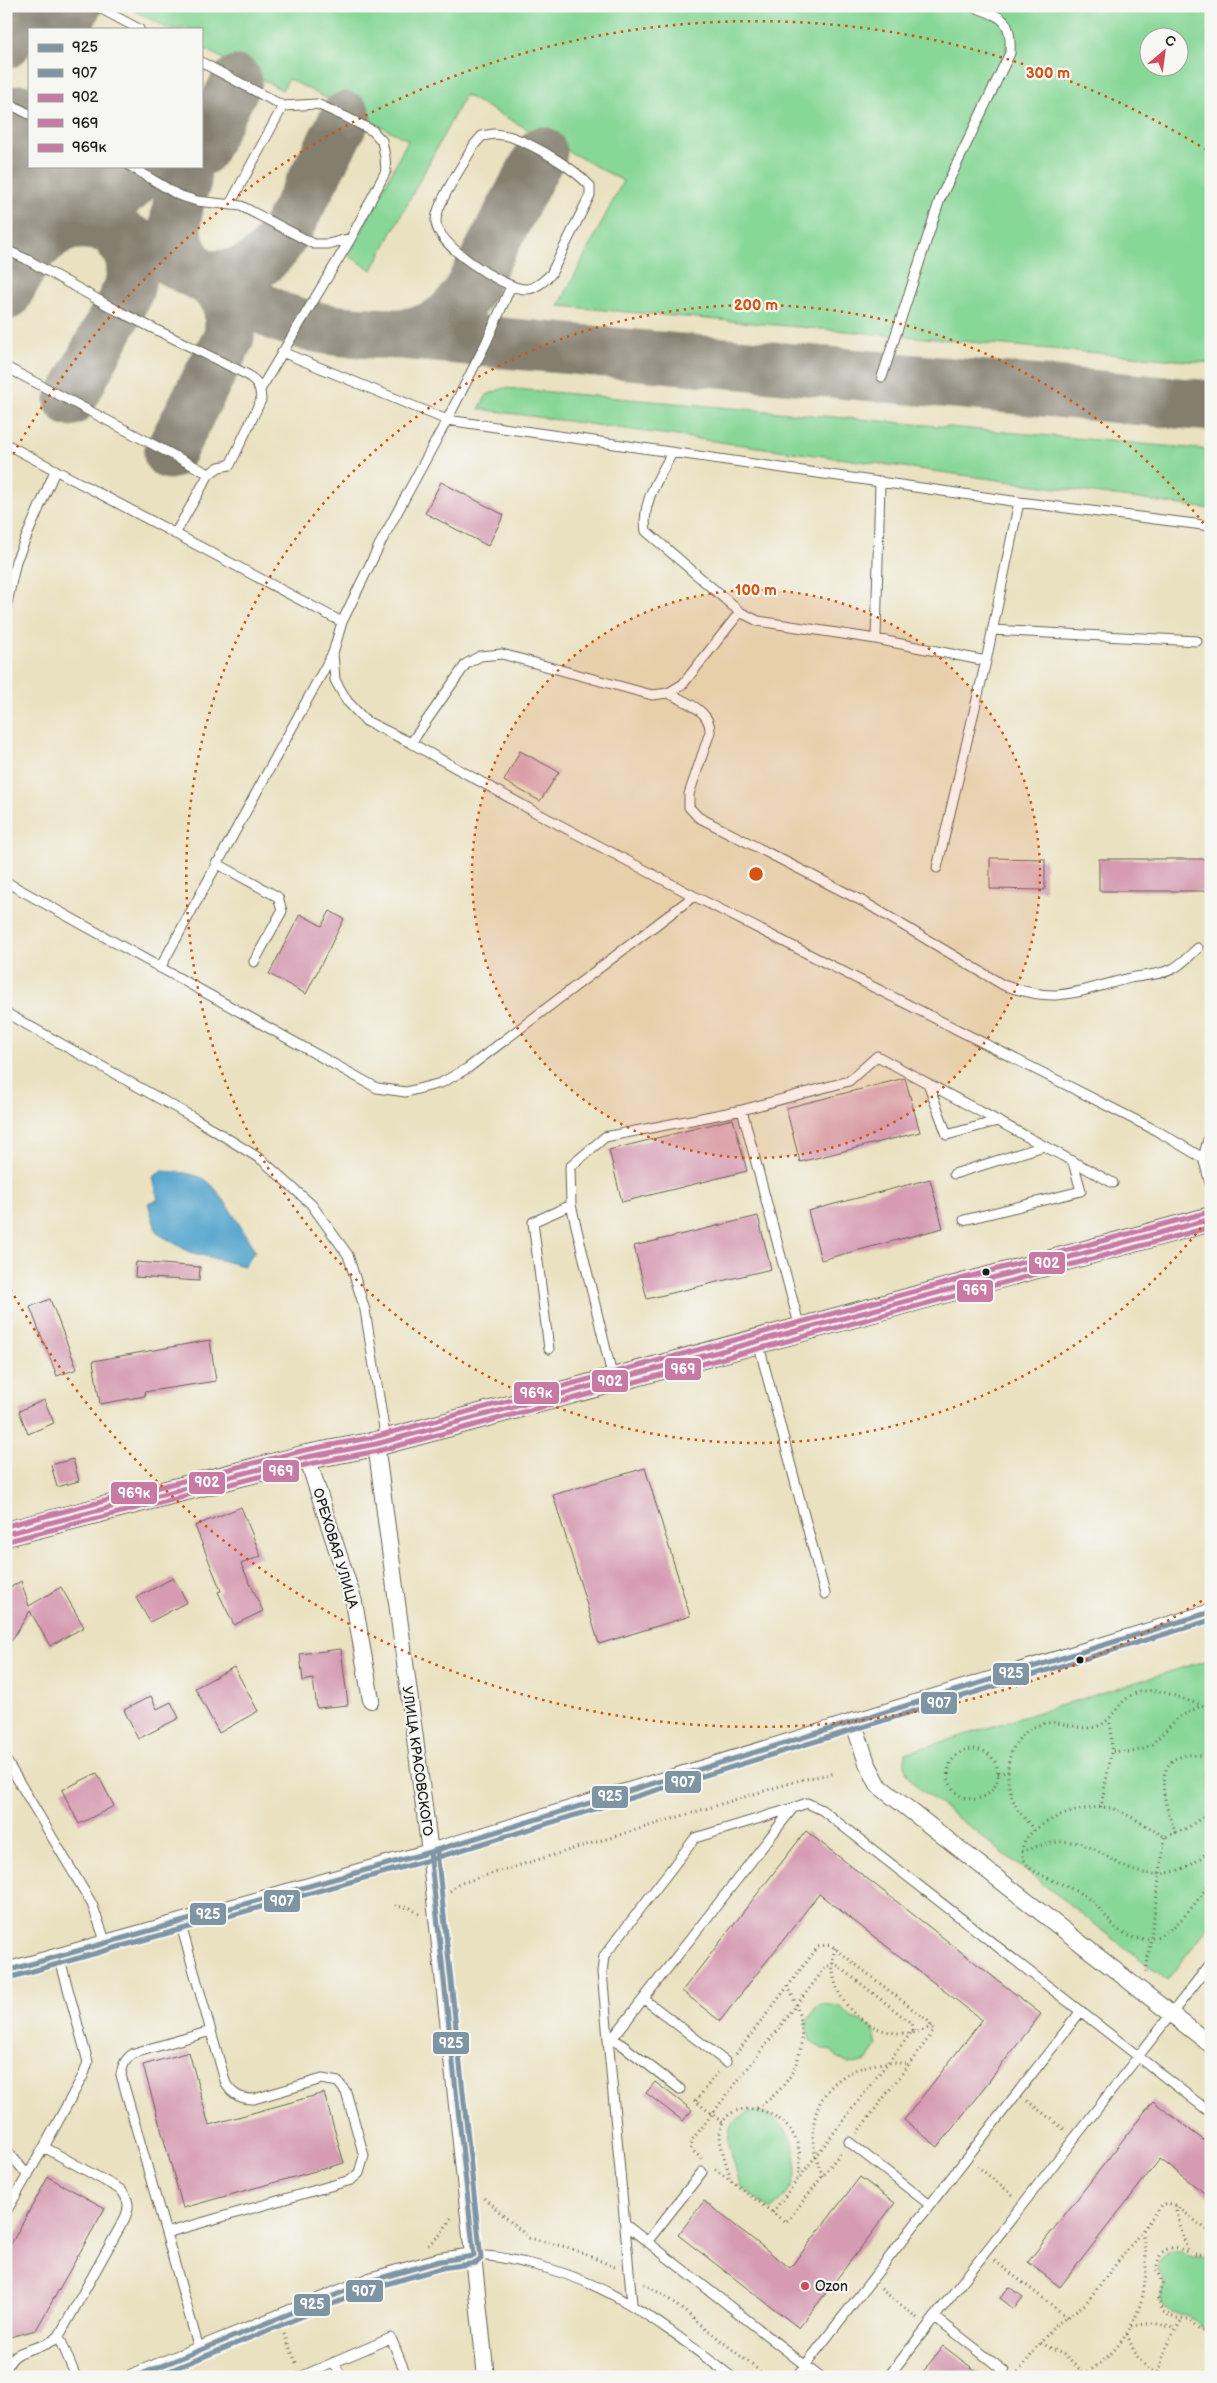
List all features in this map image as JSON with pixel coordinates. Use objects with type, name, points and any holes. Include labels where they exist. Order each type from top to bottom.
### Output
[{"type":"street","points":[[6,1534],[307,1457],[381,1442],[1211,1219]]},
{"type":"street","name":"УЛИЦА КРАСОВСКОГО","points":[[381,1442],[430,1852],[486,2377]]},
{"type":"street","name":"ОРЕХОВАЯ УЛИЦА","points":[[307,1457],[354,1602],[371,1700]]},
{"type":"street","points":[[6,1971],[430,1852],[1211,1612]]},
{"type":"street","points":[[853,1721],[867,1762],[879,1786],[1211,2045]]},
{"type":"street","points":[[133,2377],[198,2349],[370,2281],[440,2261],[474,2256]]},
{"type":"lane","points":[[96,6],[137,28]]},
{"type":"lane","points":[[882,377],[940,199],[1010,53],[1011,33],[1002,18],[972,6]]},
{"type":"lane","points":[[202,63],[283,106],[317,104],[325,107],[373,132],[382,141],[386,171],[351,238],[260,390]]},
{"type":"lane","points":[[6,102],[28,113]]},
{"type":"lane","points":[[230,204],[283,106]]},
{"type":"lane","points":[[494,134],[513,137],[542,152],[583,179],[590,186],[590,195],[551,274],[540,284],[527,290],[511,286],[458,253],[440,236],[435,221],[439,207],[474,145],[482,136],[494,134]]},
{"type":"lane","points":[[133,168],[180,196],[197,202],[242,206],[314,244],[328,244],[351,238]]},
{"type":"lane","points":[[6,250],[26,259],[118,311],[248,375],[255,381],[260,390],[261,400],[230,465],[219,468],[209,474],[175,534]]},
{"type":"lane","points":[[160,968],[333,653],[342,622],[380,544],[486,343],[511,286]]},
{"type":"lane","points":[[282,352],[447,420],[1019,502],[1211,526]]},
{"type":"lane","points":[[6,367],[209,474]]},
{"type":"lane","points":[[6,444],[55,472],[342,622]]},
{"type":"lane","points":[[672,453],[646,503],[644,518],[646,532],[740,612],[758,622],[876,639],[986,661]]},
{"type":"lane","points":[[6,608],[16,561],[55,472]]},
{"type":"lane","points":[[876,639],[880,481]]},
{"type":"lane","points":[[937,868],[986,661],[1019,502]]},
{"type":"lane","points":[[411,743],[466,664],[480,656],[502,654],[652,695],[668,693],[683,684],[740,612]]},
{"type":"lane","points":[[992,630],[1197,641]]},
{"type":"lane","points":[[333,653],[335,680],[346,701],[366,721],[411,743],[694,896],[1156,1131],[1203,1158]]},
{"type":"lane","points":[[668,693],[706,714],[710,722],[710,732],[689,794],[689,808],[698,818],[864,902],[1003,985],[1046,996],[1073,994],[1129,978],[1173,969],[1198,948]]},
{"type":"lane","points":[[216,863],[278,898],[281,903],[282,911],[254,962]]},
{"type":"lane","points":[[6,882],[377,1088],[406,1092],[441,1083],[468,1068],[694,896]]},
{"type":"lane","points":[[6,1013],[196,1119],[262,1160],[311,1204],[348,1255],[365,1310],[381,1442]]},
{"type":"lane","points":[[613,1380],[570,1205],[570,1167],[604,1137],[742,1110],[849,1081],[878,1056],[1113,1183]]},
{"type":"lane","points":[[928,1083],[947,1134],[997,1120]]},
{"type":"lane","points":[[742,1110],[800,1329]]},
{"type":"lane","points":[[1211,1129],[1203,1158],[1211,1186]]},
{"type":"lane","points":[[954,1174],[1044,1146]]},
{"type":"lane","points":[[964,1220],[1082,1191],[1073,1162]]},
{"type":"lane","points":[[549,1349],[533,1222],[570,1205]]},
{"type":"lane","points":[[758,1340],[825,1594]]},
{"type":"lane","points":[[6,1760],[92,1904],[106,1943]]},
{"type":"lane","points":[[632,2304],[611,2041],[602,1972],[604,1956],[688,1845],[700,1835],[800,1804],[814,1804],[1211,2112]]},
{"type":"lane","points":[[611,2041],[792,1808]]},
{"type":"lane","points":[[166,2232],[351,2180],[359,2173],[364,2156],[346,2092],[338,2082],[331,2079],[322,2080],[254,2098],[237,2096],[226,2084],[180,1922]]},
{"type":"lane","points":[[6,2212],[84,2074],[88,2062],[59,1956]]},
{"type":"lane","points":[[888,2377],[1211,1962]]},
{"type":"lane","points":[[644,1999],[726,2062]]},
{"type":"lane","points":[[796,2377],[1081,2011]]},
{"type":"lane","points":[[198,2349],[121,2075],[127,2058],[134,2053],[211,2031]]},
{"type":"lane","points":[[611,2041],[680,2089]]},
{"type":"lane","points":[[849,2142],[930,2205]]},
{"type":"lane","points":[[6,2372],[10,2361],[16,2353],[46,2345],[59,2336],[128,2209],[128,2201],[121,2190],[44,2147]]},
{"type":"lane","points":[[6,2149],[28,2176]]},
{"type":"lane","points":[[647,2242],[702,2172]]},
{"type":"lane","points":[[626,2226],[820,2377]]},
{"type":"lane","points":[[474,2256],[490,2255],[586,2280],[632,2304],[732,2377]]},
{"type":"lane","points":[[935,2317],[1004,2371]]},
{"type":"lane","points":[[59,2336],[76,2377]]},
{"type":"lane","points":[[301,2376],[391,2338],[407,2377]]},
{"type":"lane","points":[[334,2362],[341,2377]]},
{"type":"path","points":[[1034,1830],[1022,1816],[1014,1801],[1008,1771],[1011,1750],[1023,1733],[1043,1723],[1091,1728],[1100,1725],[1129,1696],[1144,1691],[1159,1691],[1201,1706],[1211,1707]]},
{"type":"path","points":[[1113,1751],[1143,1750],[1152,1744],[1179,1717],[1201,1706]]},
{"type":"path","points":[[1101,1808],[1113,1751],[1113,1734],[1108,1719]]},
{"type":"path","points":[[976,1749],[987,1753],[995,1762],[998,1774],[995,1786],[987,1795],[976,1799],[964,1797],[954,1790],[948,1780],[948,1768],[954,1757],[964,1750],[976,1749]]},
{"type":"path","points":[[1176,1833],[1169,1817],[1164,1790],[1163,1774],[1166,1766],[1179,1756],[1193,1753],[1211,1758]]},
{"type":"path","points":[[998,1774],[1008,1771]]},
{"type":"path","points":[[446,1900],[450,1892],[458,1884],[790,1783],[836,1772]]},
{"type":"path","points":[[1211,1812],[1185,1829],[1165,1837],[1112,1808],[1068,1812],[1044,1823],[1034,1830],[1026,1841],[1022,1853],[1024,1862],[1031,1869],[1089,1899],[1099,1907],[1111,1924],[1135,1938],[1151,1939],[1165,1933],[1181,1920],[1211,1882]]},
{"type":"path","points":[[1143,1992],[1165,1837]]},
{"type":"path","points":[[1022,1853],[1047,1843],[1070,1842],[1096,1850],[1130,1870],[1160,1874],[1181,1869],[1197,1861],[1211,1848]]},
{"type":"path","points":[[395,1906],[410,1908],[422,1916]]},
{"type":"path","points":[[696,2101],[726,2062],[731,2060],[818,1947],[826,1945],[835,1948],[933,2026]]},
{"type":"path","points":[[835,1948],[832,1964],[840,1994],[855,2015],[877,2029],[902,2034],[933,2026]]},
{"type":"path","points":[[772,2213],[890,2061],[914,2027],[912,2023],[837,1966],[832,1964],[826,1967],[692,2140],[691,2149],[782,2221],[788,2221],[823,2176],[933,2033],[933,2026]]},
{"type":"path","points":[[757,2109],[784,2087],[798,2060],[802,2030],[797,2005],[788,1987]]},
{"type":"path","points":[[823,2176],[815,2158],[812,2130],[818,2109],[828,2091],[844,2076],[862,2066],[890,2061],[909,2064]]},
{"type":"path","points":[[680,2089],[723,2123]]},
{"type":"path","points":[[1017,2093],[1074,2138]]},
{"type":"path","points":[[732,2182],[720,2138],[723,2123],[731,2115],[742,2109],[757,2109],[778,2117],[794,2135],[800,2154],[796,2183]]},
{"type":"path","points":[[966,2158],[1024,2203]]},
{"type":"path","points":[[481,2194],[529,2238],[570,2248],[612,2265],[665,2296],[767,2377]]},
{"type":"path","points":[[1014,2377],[1053,2328],[1085,2304],[1162,2206],[1168,2203],[1175,2205],[1211,2233]]},
{"type":"path","points":[[1175,2205],[1188,2251]]},
{"type":"path","points":[[1079,2377],[1086,2375],[1113,2352],[1131,2326],[1144,2292],[1147,2270],[1142,2232]]},
{"type":"path","points":[[1211,2254],[1194,2254],[1177,2247],[1166,2250],[1158,2257],[1156,2268],[1162,2284],[1158,2299],[1159,2306],[1168,2316],[1190,2320],[1200,2331],[1211,2332]]},
{"type":"path","points":[[984,2253],[1067,2318]]},
{"type":"path","points":[[870,2281],[928,2326]]},
{"type":"path","points":[[1127,2334],[1136,2357],[1157,2375],[1166,2346],[1182,2318]]},
{"type":"path","points":[[1131,2326],[1153,2323],[1175,2328]]},
{"type":"path","points":[[282,2329],[301,2376]]},
{"type":"path","points":[[1041,2343],[1064,2355],[1086,2375]]},
{"type":"green space","points":[[126,6],[1211,6],[1211,363],[559,306],[623,181],[465,95],[372,270],[349,256],[408,140],[289,79],[282,90],[202,48],[202,28],[166,28]]},
{"type":"green space","points":[[504,388],[1211,450],[1211,509],[479,409],[487,395]]},
{"type":"green space","points":[[1211,1659],[1211,1923],[1167,1980],[920,1789],[907,1773],[905,1764],[906,1753]]},
{"type":"green space","points":[[822,2004],[840,2006],[852,2018],[867,2023],[873,2029],[877,2045],[868,2060],[853,2064],[849,2063],[840,2059],[832,2051],[824,2050],[810,2040],[806,2024],[815,2008]]},
{"type":"green space","points":[[750,2112],[762,2113],[773,2118],[782,2126],[789,2136],[796,2159],[796,2172],[793,2183],[772,2210],[740,2186],[728,2141],[731,2125]]},
{"type":"green space","points":[[1170,2250],[1181,2251],[1192,2257],[1211,2257],[1211,2330],[1202,2328],[1188,2315],[1171,2313],[1162,2303],[1164,2280],[1158,2265],[1163,2255]]},
{"type":"water","points":[[162,1171],[191,1174],[202,1178],[212,1185],[255,1251],[244,1266],[189,1252],[157,1233],[148,1203],[158,1200],[153,1177]]},
{"type":"building","points":[[441,482],[504,515],[488,546],[425,513]]},
{"type":"building","points":[[520,751],[559,772],[540,801],[504,781]]},
{"type":"building","points":[[990,858],[1045,859],[1045,890],[990,889]]},
{"type":"building","points":[[1099,859],[1211,859],[1211,891],[1099,891]]},
{"type":"building","points":[[330,911],[344,919],[306,994],[269,974],[300,914],[322,926]]},
{"type":"building","points":[[905,1078],[920,1132],[800,1162],[786,1108]]},
{"type":"building","points":[[733,1119],[747,1171],[622,1202],[609,1150]]},
{"type":"building","points":[[930,1179],[943,1228],[821,1260],[808,1211]]},
{"type":"building","points":[[758,1216],[771,1269],[647,1299],[634,1246]]},
{"type":"building","points":[[136,1262],[200,1267],[199,1281],[135,1277]]},
{"type":"building","points":[[50,1299],[77,1369],[57,1376],[30,1307]]},
{"type":"building","points":[[210,1340],[216,1381],[144,1392],[145,1396],[100,1404],[93,1361]]},
{"type":"building","points":[[44,1400],[54,1423],[28,1434],[19,1411]]},
{"type":"building","points":[[73,1459],[79,1481],[57,1487],[51,1465]]},
{"type":"building","points":[[645,1468],[690,1616],[599,1644],[553,1495]]},
{"type":"building","points":[[241,1507],[261,1556],[241,1564],[263,1611],[234,1625],[218,1592],[221,1591],[195,1526]]},
{"type":"building","points":[[173,1578],[187,1602],[150,1622],[136,1598]]},
{"type":"building","points":[[21,1581],[29,1606],[61,1587],[84,1627],[50,1646],[30,1611],[6,1649],[6,1590]]},
{"type":"building","points":[[341,1649],[348,1705],[317,1708],[313,1679],[303,1681],[300,1654]]},
{"type":"building","points":[[234,1667],[258,1711],[219,1733],[195,1688]]},
{"type":"building","points":[[151,1696],[157,1709],[171,1702],[179,1718],[138,1739],[124,1710]]},
{"type":"building","points":[[97,1773],[114,1806],[79,1824],[62,1790]]},
{"type":"building","points":[[806,1831],[1041,2014],[938,2147],[904,2120],[982,2020],[819,1894],[720,2021],[682,1991]]},
{"type":"building","points":[[189,2052],[209,2125],[324,2093],[344,2163],[183,2208],[143,2065]]},
{"type":"building","points":[[655,2082],[692,2110],[683,2121],[646,2093]]},
{"type":"building","points":[[1153,2101],[1211,2146],[1211,2198],[1160,2159],[1060,2287],[1028,2262]]},
{"type":"building","points":[[48,2177],[105,2208],[36,2330],[6,2338],[6,2253]]},
{"type":"building","points":[[860,2177],[895,2203],[799,2328],[678,2235],[704,2201],[790,2268]]},
{"type":"building","points":[[1009,2287],[1023,2297],[1014,2309],[1000,2298]]},
{"type":"building","points":[[943,2346],[984,2377],[919,2377]]},
{"type":"taxiway","points":[[6,43],[26,6]]},
{"type":"taxiway","points":[[65,28],[76,6]]},
{"type":"taxiway","points":[[202,149],[237,81]]},
{"type":"taxiway","points":[[22,110],[17,137],[18,158],[28,176],[47,196]]},
{"type":"taxiway","points":[[186,181],[178,207],[176,230],[182,251],[188,262],[197,274],[220,276],[238,273],[253,267],[277,245],[296,213],[346,117]]},
{"type":"taxiway","points":[[401,334],[431,328],[438,324],[446,319],[466,296],[542,152]]},
{"type":"taxiway","points":[[25,185],[43,186],[60,184],[76,177],[88,168]]},
{"type":"taxiway","points":[[64,206],[89,206],[111,199],[121,194],[130,186],[143,168]]},
{"type":"taxiway","points":[[6,175],[279,317],[325,329],[401,334],[1211,406]]},
{"type":"taxiway","points":[[6,295],[21,268],[28,250],[31,219]]},
{"type":"taxiway","points":[[29,253],[46,237],[66,226],[82,224],[113,227]]},
{"type":"taxiway","points":[[70,401],[128,291],[132,273],[130,258],[124,244],[112,230]]},
{"type":"taxiway","points":[[169,454],[229,337],[230,320],[228,306],[210,281]]},
{"type":"transit line","name":"969к","points":[[6,1526],[305,1450],[374,1437],[1209,1212]]},
{"type":"transit line","name":"902","points":[[6,1534],[307,1457],[376,1444],[1211,1219]]},
{"type":"transit line","name":"969","points":[[8,1541],[309,1464],[378,1451],[1211,1227]]},
{"type":"transit line","name":"925","points":[[6,1971],[430,1852],[1211,1612]]},
{"type":"transit line","name":"907","points":[[8,1978],[432,1859],[1211,1620]]},
{"type":"transit line","name":"907","points":[[154,2377],[372,2288],[442,2268],[476,2263],[481,2259],[437,1851]]},
{"type":"transit line","name":"925","points":[[134,2377],[370,2281],[440,2261],[474,2256],[430,1852]]},
{"type":"place","name":"Ozon","points":[[805,2286]]}]
